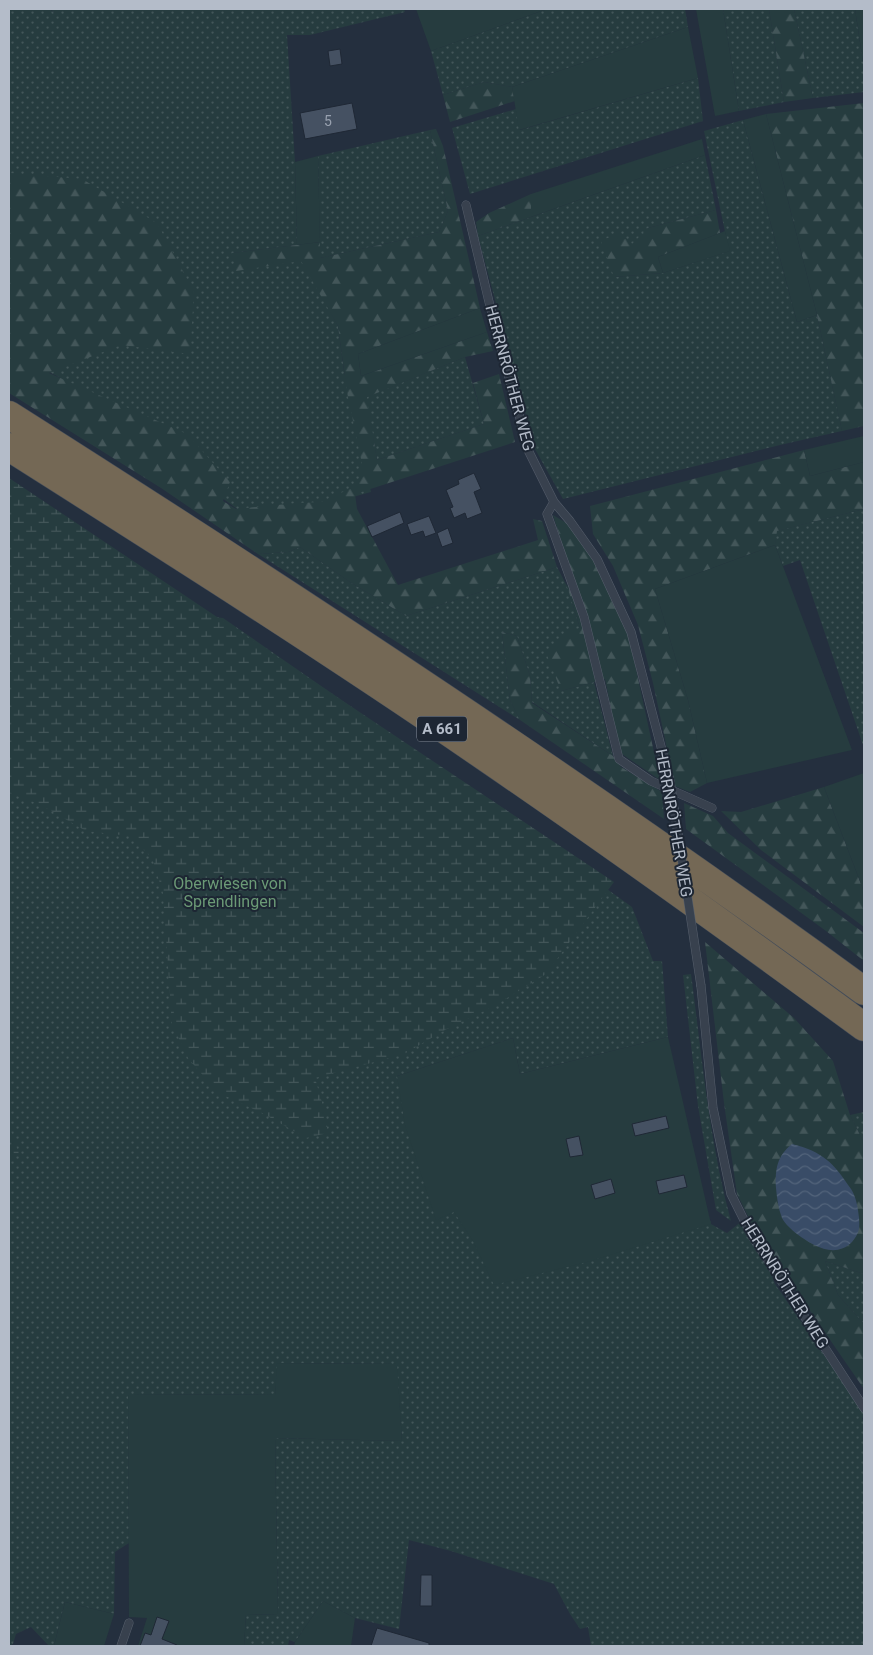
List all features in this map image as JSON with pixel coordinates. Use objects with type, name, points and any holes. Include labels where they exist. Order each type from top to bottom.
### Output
[{"type":"highway","name":"A 661","points":[[9,415],[294,597],[510,741],[756,912],[864,991]]},
{"type":"highway","name":"A 661","points":[[9,447],[194,565],[487,758],[735,931],[864,1027]]},
{"type":"lane","name":"HERRNRÖTHER WEG","points":[[466,204],[490,306],[529,452],[554,502],[570,521],[597,560],[631,632],[670,781],[701,986],[713,1108],[731,1194],[752,1236],[864,1408]]},
{"type":"lane","points":[[554,502],[546,514],[584,617],[619,759],[651,781],[712,808]]},
{"type":"lane","points":[[122,1646],[130,1623]]},
{"type":"green space","points":[[9,9],[50,9],[54,13],[51,9],[404,9],[405,12],[310,35],[287,35],[295,162],[297,245],[232,253],[316,250],[331,313],[338,326],[344,371],[371,492],[288,515],[237,509],[59,377],[9,346]]},
{"type":"green space","points":[[416,9],[547,9],[431,51]]},
{"type":"green space","points":[[547,9],[685,9],[688,27],[512,87],[484,82],[443,95],[431,51]]},
{"type":"green space","points":[[696,9],[723,9],[739,111],[715,116]]},
{"type":"green space","points":[[723,9],[769,9],[784,102],[739,111]]},
{"type":"green space","points":[[769,9],[794,9],[813,98],[784,102]]},
{"type":"green space","points":[[794,9],[855,9],[864,69],[864,92],[813,98]]},
{"type":"green space","points":[[855,9],[864,9],[864,69]]},
{"type":"green space","points":[[688,27],[698,78],[519,130],[512,87]]},
{"type":"green space","points":[[698,78],[703,121],[470,194],[452,128],[516,109],[520,130]]},
{"type":"green space","points":[[484,82],[512,87],[515,101],[450,122],[443,95]]},
{"type":"green space","points":[[864,103],[864,426],[842,431],[817,315],[766,114]]},
{"type":"green space","points":[[766,114],[817,315],[797,322],[743,120]]},
{"type":"green space","points":[[743,120],[797,322],[817,315],[842,431],[563,499],[535,449],[478,236],[705,155],[716,210],[648,228],[614,277],[663,273],[729,251],[704,131]]},
{"type":"green space","points":[[436,129],[443,146],[480,308],[358,354],[361,376],[487,332],[493,351],[465,357],[367,397],[377,460],[484,424],[473,383],[499,374],[515,442],[355,494],[357,509],[398,585],[538,540],[533,519],[542,521],[557,567],[406,616],[350,582],[300,547],[288,552],[258,554],[161,488],[9,393],[9,173],[82,179],[157,223],[194,292],[190,354],[121,345],[49,373],[187,434],[230,482],[223,501],[236,509],[321,502],[358,485],[362,464],[347,392],[338,326],[301,261],[236,271],[232,253],[320,242],[320,258],[439,232],[448,211],[430,130]]},
{"type":"green space","points":[[430,130],[448,211],[439,232],[320,258],[318,156]]},
{"type":"green space","points":[[702,139],[705,155],[531,217],[531,194]]},
{"type":"green space","points":[[318,156],[320,242],[297,245],[295,162]]},
{"type":"green space","points":[[531,194],[531,217],[478,236],[476,222],[489,213]]},
{"type":"green space","points":[[716,210],[720,233],[658,257],[663,273],[614,277],[601,241],[619,233],[632,244],[648,228]]},
{"type":"green space","points":[[725,231],[730,251],[663,273],[658,257]]},
{"type":"green space","points":[[480,308],[487,332],[361,376],[358,354]]},
{"type":"green space","points":[[465,357],[484,424],[377,460],[366,397]]},
{"type":"green space","points":[[864,436],[864,462],[810,476],[804,450]]},
{"type":"green space","points":[[804,450],[810,476],[864,462],[864,509],[777,531],[775,545],[655,589],[688,700],[707,783],[690,792],[675,786],[653,683],[638,625],[613,566],[593,534],[590,506]]},
{"type":"green space","points":[[9,478],[614,882],[546,974],[494,1006],[445,1030],[404,1054],[315,1078],[328,1133],[306,1138],[264,1114],[217,1092],[188,1058],[172,1024],[163,893],[152,858],[130,836],[86,831],[39,804],[9,793]]},
{"type":"green space","name":"Oberwiesen von Sprendlingen","points":[[9,508],[192,614],[223,618],[428,760],[632,907],[653,961],[662,961],[668,1037],[520,1074],[513,1038],[397,1076],[567,1262],[711,1221],[711,1224],[727,1233],[747,1217],[775,1284],[864,1413],[862,1418],[864,1423],[864,1646],[591,1646],[588,1627],[580,1629],[554,1584],[451,1551],[409,1540],[399,1629],[355,1618],[323,1601],[295,1642],[289,1640],[288,1646],[244,1646],[246,1615],[278,1614],[275,1438],[402,1441],[396,1364],[278,1363],[275,1395],[128,1394],[129,1543],[115,1552],[114,1614],[65,1602],[54,1646],[49,1646],[31,1627],[16,1634],[13,1644],[9,1646]]},
{"type":"green space","points":[[864,509],[864,748],[800,560],[783,566],[775,545],[776,531]]},
{"type":"green space","points":[[553,515],[568,524],[595,563],[629,637],[660,780],[622,754],[605,679],[561,691],[547,655],[565,632],[580,628],[567,586],[574,581]]},
{"type":"green space","points":[[775,545],[852,750],[707,783],[688,700],[655,589]]},
{"type":"green space","points":[[300,547],[350,582],[406,616],[557,567],[567,586],[580,628],[561,691],[594,682],[613,756],[532,702],[530,676],[517,636],[502,632],[510,700],[520,720],[258,554],[288,552]]},
{"type":"green space","points":[[502,632],[517,636],[530,676],[532,703],[613,756],[621,767],[662,792],[664,819],[520,720],[510,700]]},
{"type":"green space","points":[[864,773],[864,892],[824,787]]},
{"type":"green space","points":[[824,787],[864,892],[864,927],[761,850],[721,811],[741,812]]},
{"type":"green space","points":[[684,803],[713,816],[728,833],[864,933],[864,961],[686,829]]},
{"type":"green space","points":[[705,942],[794,1018],[833,1061],[850,1115],[864,1143],[864,1274],[825,1261],[838,1295],[864,1324],[864,1389],[757,1234],[737,1194]]},
{"type":"green space","points":[[691,974],[717,1160],[731,1221],[716,1210],[698,1106],[683,975]]},
{"type":"green space","points":[[668,1037],[711,1224],[587,1262],[494,1285],[473,1241],[454,1212],[436,1220],[405,1125],[397,1076],[513,1038],[520,1074]]},
{"type":"green space","points":[[864,1112],[864,1143],[850,1115]]},
{"type":"green space","points":[[9,1126],[19,1154],[9,1158]]},
{"type":"green space","points":[[825,1261],[864,1274],[864,1324],[838,1295]]},
{"type":"green space","points":[[277,1363],[397,1364],[402,1441],[275,1438],[278,1614],[246,1615],[244,1646],[138,1646],[147,1618],[129,1617],[128,1394],[275,1395]]},
{"type":"green space","points":[[323,1601],[355,1618],[351,1646],[294,1646],[295,1642]]},
{"type":"green space","points":[[65,1602],[114,1614],[104,1646],[54,1646]]},
{"type":"water","points":[[792,1144],[803,1147],[826,1159],[839,1172],[853,1192],[858,1210],[859,1228],[858,1234],[845,1247],[831,1250],[810,1243],[797,1234],[782,1218],[776,1192],[777,1169],[783,1153]]},
{"type":"building","points":[[340,49],[342,64],[330,66],[328,51]]},
{"type":"building","points":[[352,103],[357,129],[305,139],[300,113]]},
{"type":"building","points":[[474,473],[481,489],[474,492],[482,513],[467,519],[465,513],[454,518],[450,508],[453,507],[446,490],[459,484],[458,480]]},
{"type":"building","points":[[400,512],[404,523],[372,537],[367,526]]},
{"type":"building","points":[[429,516],[436,533],[425,537],[423,531],[411,535],[407,524]]},
{"type":"building","points":[[448,528],[453,543],[442,547],[437,533]]},
{"type":"building","points":[[666,1116],[669,1128],[635,1136],[632,1124]]},
{"type":"building","points":[[579,1136],[583,1155],[570,1157],[566,1139]]},
{"type":"building","points":[[684,1175],[687,1187],[659,1194],[656,1181]]},
{"type":"building","points":[[611,1179],[615,1193],[595,1199],[591,1185]]},
{"type":"building","points":[[421,1575],[432,1575],[432,1606],[420,1606]]},
{"type":"building","points":[[157,1617],[169,1621],[162,1639],[177,1646],[140,1646],[145,1633],[151,1635]]},
{"type":"building","points":[[377,1628],[429,1643],[429,1646],[371,1646]]}]
